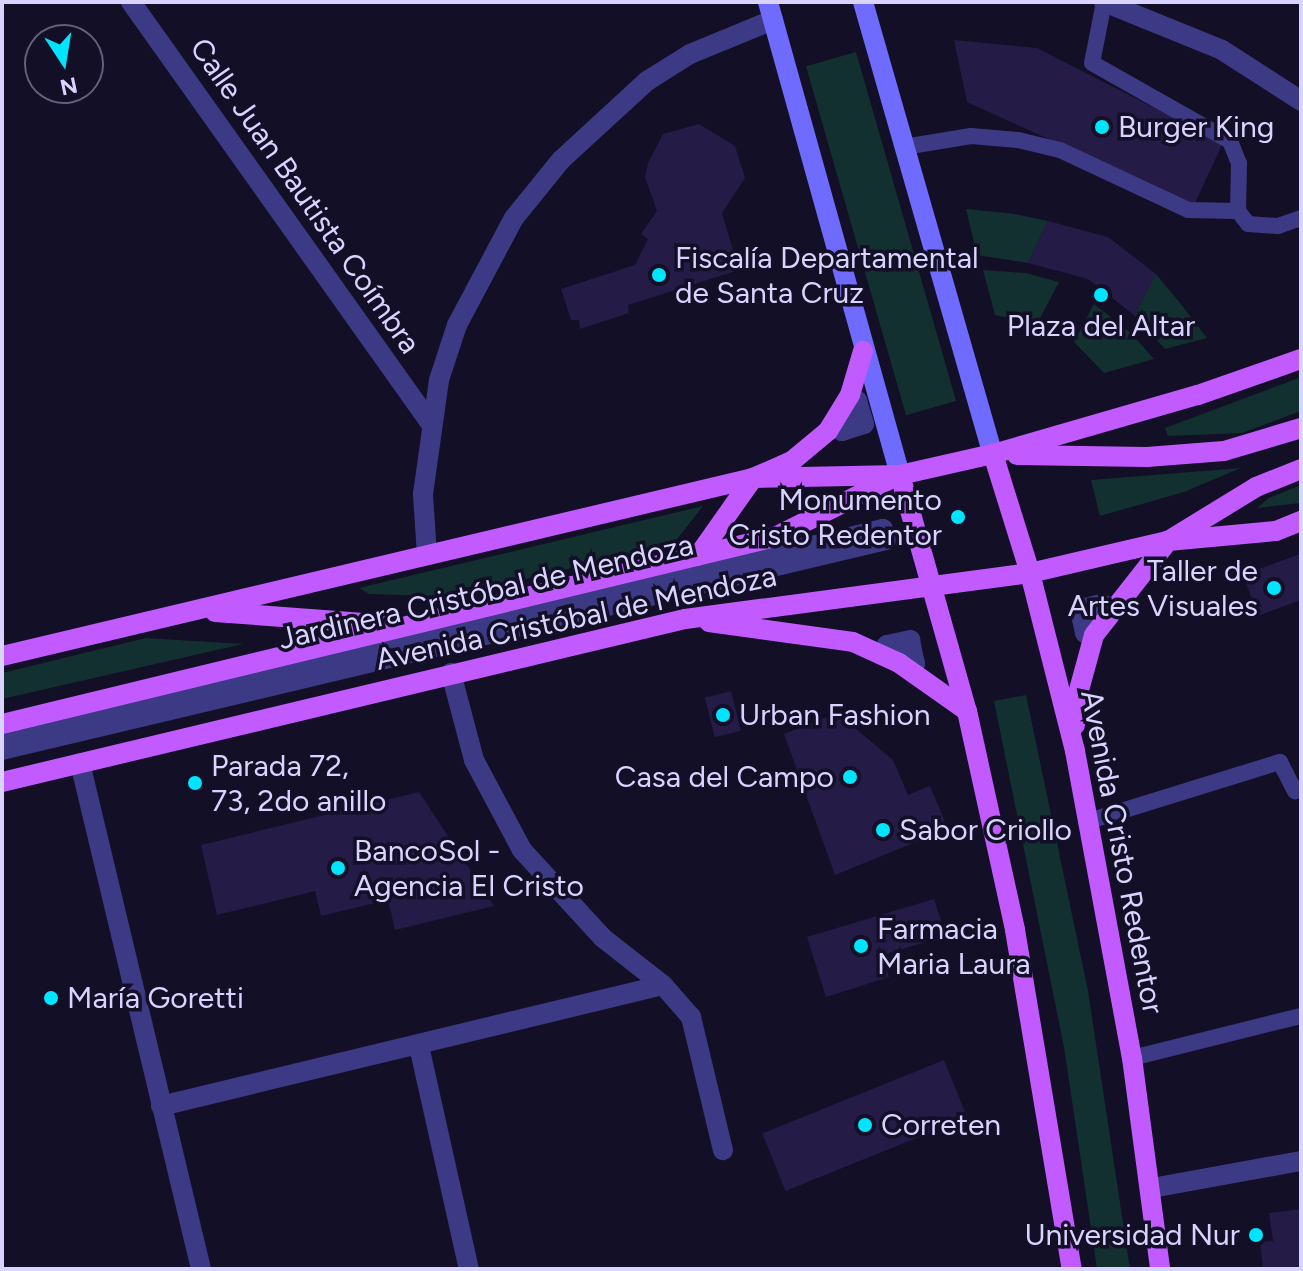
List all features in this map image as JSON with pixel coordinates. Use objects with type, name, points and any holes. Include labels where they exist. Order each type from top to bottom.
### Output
[{"type":"main road","points":[[863,2],[993,454]]},
{"type":"main road","points":[[770,11],[863,351],[967,711],[1015,930],[1072,1269]]},
{"type":"main road","points":[[698,556],[753,478],[792,461],[828,431],[850,395],[863,351]]},
{"type":"main road","name":"Avenida Cristóbal de Mendoza","points":[[2,656],[753,478],[900,475],[993,454],[1185,399],[1301,359]]},
{"type":"main road","name":"Avenida Cristóbal de Mendoza","points":[[993,454],[1147,457],[1224,451],[1301,428]]},
{"type":"main road","name":"Avenida Cristo Redentor","points":[[993,454],[1030,573],[1075,751],[1132,1058],[1152,1188],[1160,1269]]},
{"type":"main road","name":"Avenida Cristóbal de Mendoza","points":[[1168,541],[1256,487],[1301,469]]},
{"type":"main road","name":"Avenida Cristóbal de Mendoza","points":[[2,724],[775,537],[900,475]]},
{"type":"main road","name":"Avenida Cristóbal de Mendoza","points":[[2,782],[685,619],[1030,573],[1168,541],[1276,531],[1301,521]]},
{"type":"main road","points":[[1075,751],[1076,701],[1094,635],[1168,541]]},
{"type":"main road","points":[[195,611],[414,626]]},
{"type":"main road","points":[[685,619],[853,642],[899,663],[967,711]]},
{"type":"street","name":"Calle Juan Bautista Coímbra","points":[[131,2],[431,424]]},
{"type":"street","points":[[1104,2],[1222,50],[1301,101]]},
{"type":"street","points":[[427,555],[422,532],[431,424],[457,325],[481,273],[514,218],[561,160],[647,81],[770,11]]},
{"type":"street","name":"Jardinera Cristóbal de Mendoza","points":[[2,738],[883,529],[886,540],[2,750]]},
{"type":"street","points":[[451,673],[474,760],[522,850],[603,938],[663,985],[691,1017],[723,1150]]},
{"type":"street","points":[[80,763],[201,1269]]},
{"type":"street","points":[[161,1106],[663,985]]},
{"type":"street","points":[[419,1046],[469,1269]]},
{"type":"street","points":[[1152,1188],[1301,1161]]},
{"type":"lane","points":[[1104,2],[1092,63],[1230,141],[1239,163],[1238,211],[1248,224],[1258,227],[1301,218]]},
{"type":"lane","points":[[904,147],[971,136],[1030,142],[1060,150],[1188,210],[1238,211]]},
{"type":"lane","points":[[1089,821],[1280,762],[1295,791]]},
{"type":"lane","points":[[1132,1058],[1301,1016]]},
{"type":"green space","points":[[856,52],[956,401],[906,415],[806,66]]},
{"type":"green space","points":[[966,209],[1048,221],[1028,263],[977,255]]},
{"type":"green space","points":[[983,270],[1026,273],[1059,282],[1037,324],[995,315]]},
{"type":"green space","points":[[1156,274],[1207,338],[1165,349],[1134,315]]},
{"type":"green space","points":[[1094,304],[1130,332],[1154,359],[1104,373],[1074,342]]},
{"type":"green space","points":[[1301,377],[1301,411],[1242,433],[1168,436],[1165,428]]},
{"type":"green space","points":[[1241,468],[1184,492],[1100,516],[1091,480]]},
{"type":"green space","points":[[1301,485],[1301,503],[1257,508],[1269,498]]},
{"type":"green space","points":[[703,506],[674,543],[480,590],[437,596],[369,594],[359,588]]},
{"type":"green space","points":[[146,638],[243,644],[2,699],[2,673]]},
{"type":"green space","points":[[1026,695],[1088,991],[1130,1269],[1097,1269],[1064,1047],[994,701]]},
{"type":"building","points":[[954,40],[1037,48],[1223,143],[1194,205],[967,102]]},
{"type":"building","points":[[699,124],[735,146],[745,178],[722,213],[739,270],[628,305],[629,313],[580,329],[579,320],[571,320],[561,289],[635,265],[648,239],[641,234],[657,211],[645,177],[648,163],[663,134]]},
{"type":"building","points":[[1048,221],[1108,237],[1156,274],[1134,315],[1088,279],[1028,263]]},
{"type":"building","name":"Taller de Artes Visuales","points":[[1300,554],[1301,600],[1258,616],[1243,575]]},
{"type":"building","name":"Urban Fashion","points":[[731,691],[741,731],[715,737],[705,698]]},
{"type":"building","points":[[837,713],[893,760],[908,795],[930,786],[948,829],[835,875],[784,734]]},
{"type":"building","name":"BancoSol - Agencia El Cristo","points":[[419,792],[494,906],[395,930],[388,900],[321,916],[315,891],[217,915],[201,845]]},
{"type":"building","name":"Farmacia Maria Laura","points":[[934,899],[946,936],[882,955],[889,977],[826,997],[807,937]]},
{"type":"building","name":"Correten","points":[[944,1060],[967,1117],[785,1191],[762,1133]]},
{"type":"building","points":[[1301,1209],[1301,1269],[1263,1269],[1260,1242],[1273,1241],[1269,1213]]},
{"type":"place","name":"Burger King","points":[[1102,127]]},
{"type":"place","name":"Fiscalía Departamental de Santa Cruz","points":[[659,275]]},
{"type":"place","name":"Plaza del Altar","points":[[1101,295]]},
{"type":"place","name":"Monumento Cristo Redentor","points":[[958,517]]},
{"type":"place","name":"Taller de Artes Visuales","points":[[1274,588]]},
{"type":"place","name":"Urban Fashion","points":[[723,715]]},
{"type":"place","name":"Casa del Campo","points":[[850,777]]},
{"type":"place","name":"Parada 72, 73, 2do anillo","points":[[195,783]]},
{"type":"place","name":"Sabor Criollo","points":[[883,830]]},
{"type":"place","name":"BancoSol - Agencia El Cristo","points":[[338,868]]},
{"type":"place","name":"Farmacia Maria Laura","points":[[861,946]]},
{"type":"place","name":"María Goretti","points":[[51,998]]},
{"type":"place","name":"Correten","points":[[865,1125]]},
{"type":"place","name":"Universidad Nur","points":[[1256,1235]]}]
